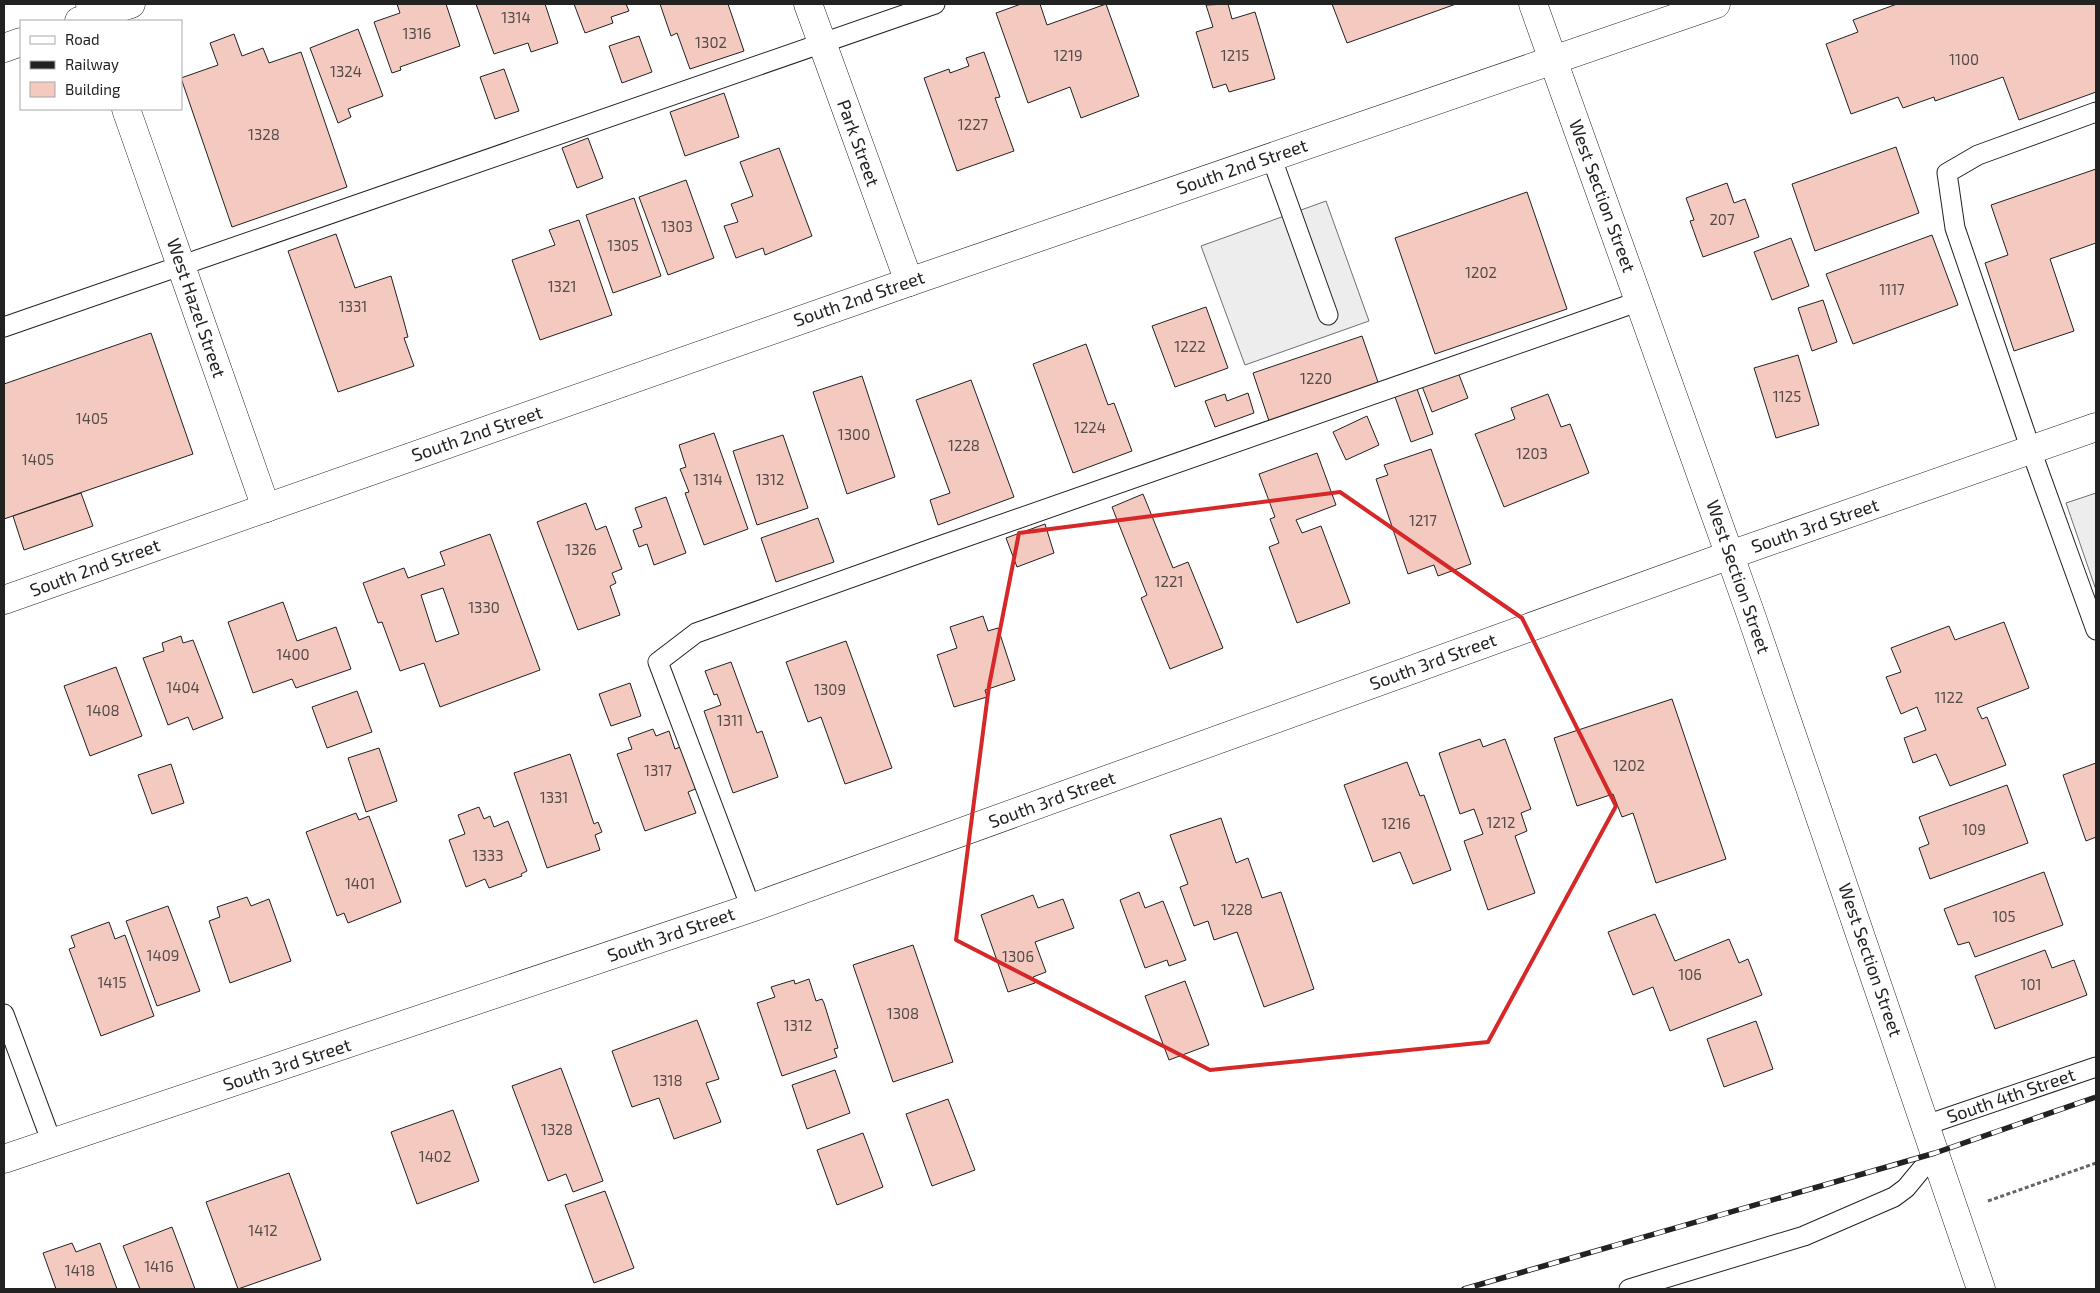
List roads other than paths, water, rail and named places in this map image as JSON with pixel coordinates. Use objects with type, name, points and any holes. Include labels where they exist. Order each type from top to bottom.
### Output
[{"type":"street","points":[[90,16],[132,4]]},
{"type":"street","name":"Park Street","points":[[808,4],[909,282]]},
{"type":"street","name":"West Section Street","points":[[1533,4],[1730,555],[1981,1289]]},
{"type":"street","name":"South 2nd Street","points":[[4,600],[909,282],[1716,4]]},
{"type":"street","points":[[4,48],[20,42]]},
{"type":"street","name":"West Hazel Street","points":[[126,110],[266,508]]},
{"type":"street","name":"South 3rd Street","points":[[4,1160],[751,908],[1730,555],[2096,427]]},
{"type":"lane","points":[[4,327],[181,264],[935,4]]},
{"type":"lane","points":[[2096,112],[1978,155],[1947,173],[1955,228],[2030,450],[2096,630]]},
{"type":"lane","points":[[1271,156],[1328,314]]},
{"type":"lane","points":[[751,908],[658,662],[696,633],[1640,301]]},
{"type":"lane","points":[[5,1021],[52,1143]]},
{"type":"lane","name":"South 4th Street","points":[[1926,1125],[2096,1067]]},
{"type":"lane","points":[[1629,1289],[1804,1236],[1894,1197],[1906,1188],[1935,1154]]},
{"type":"railway","points":[[1464,1289],[1935,1153],[2096,1097]]}]
